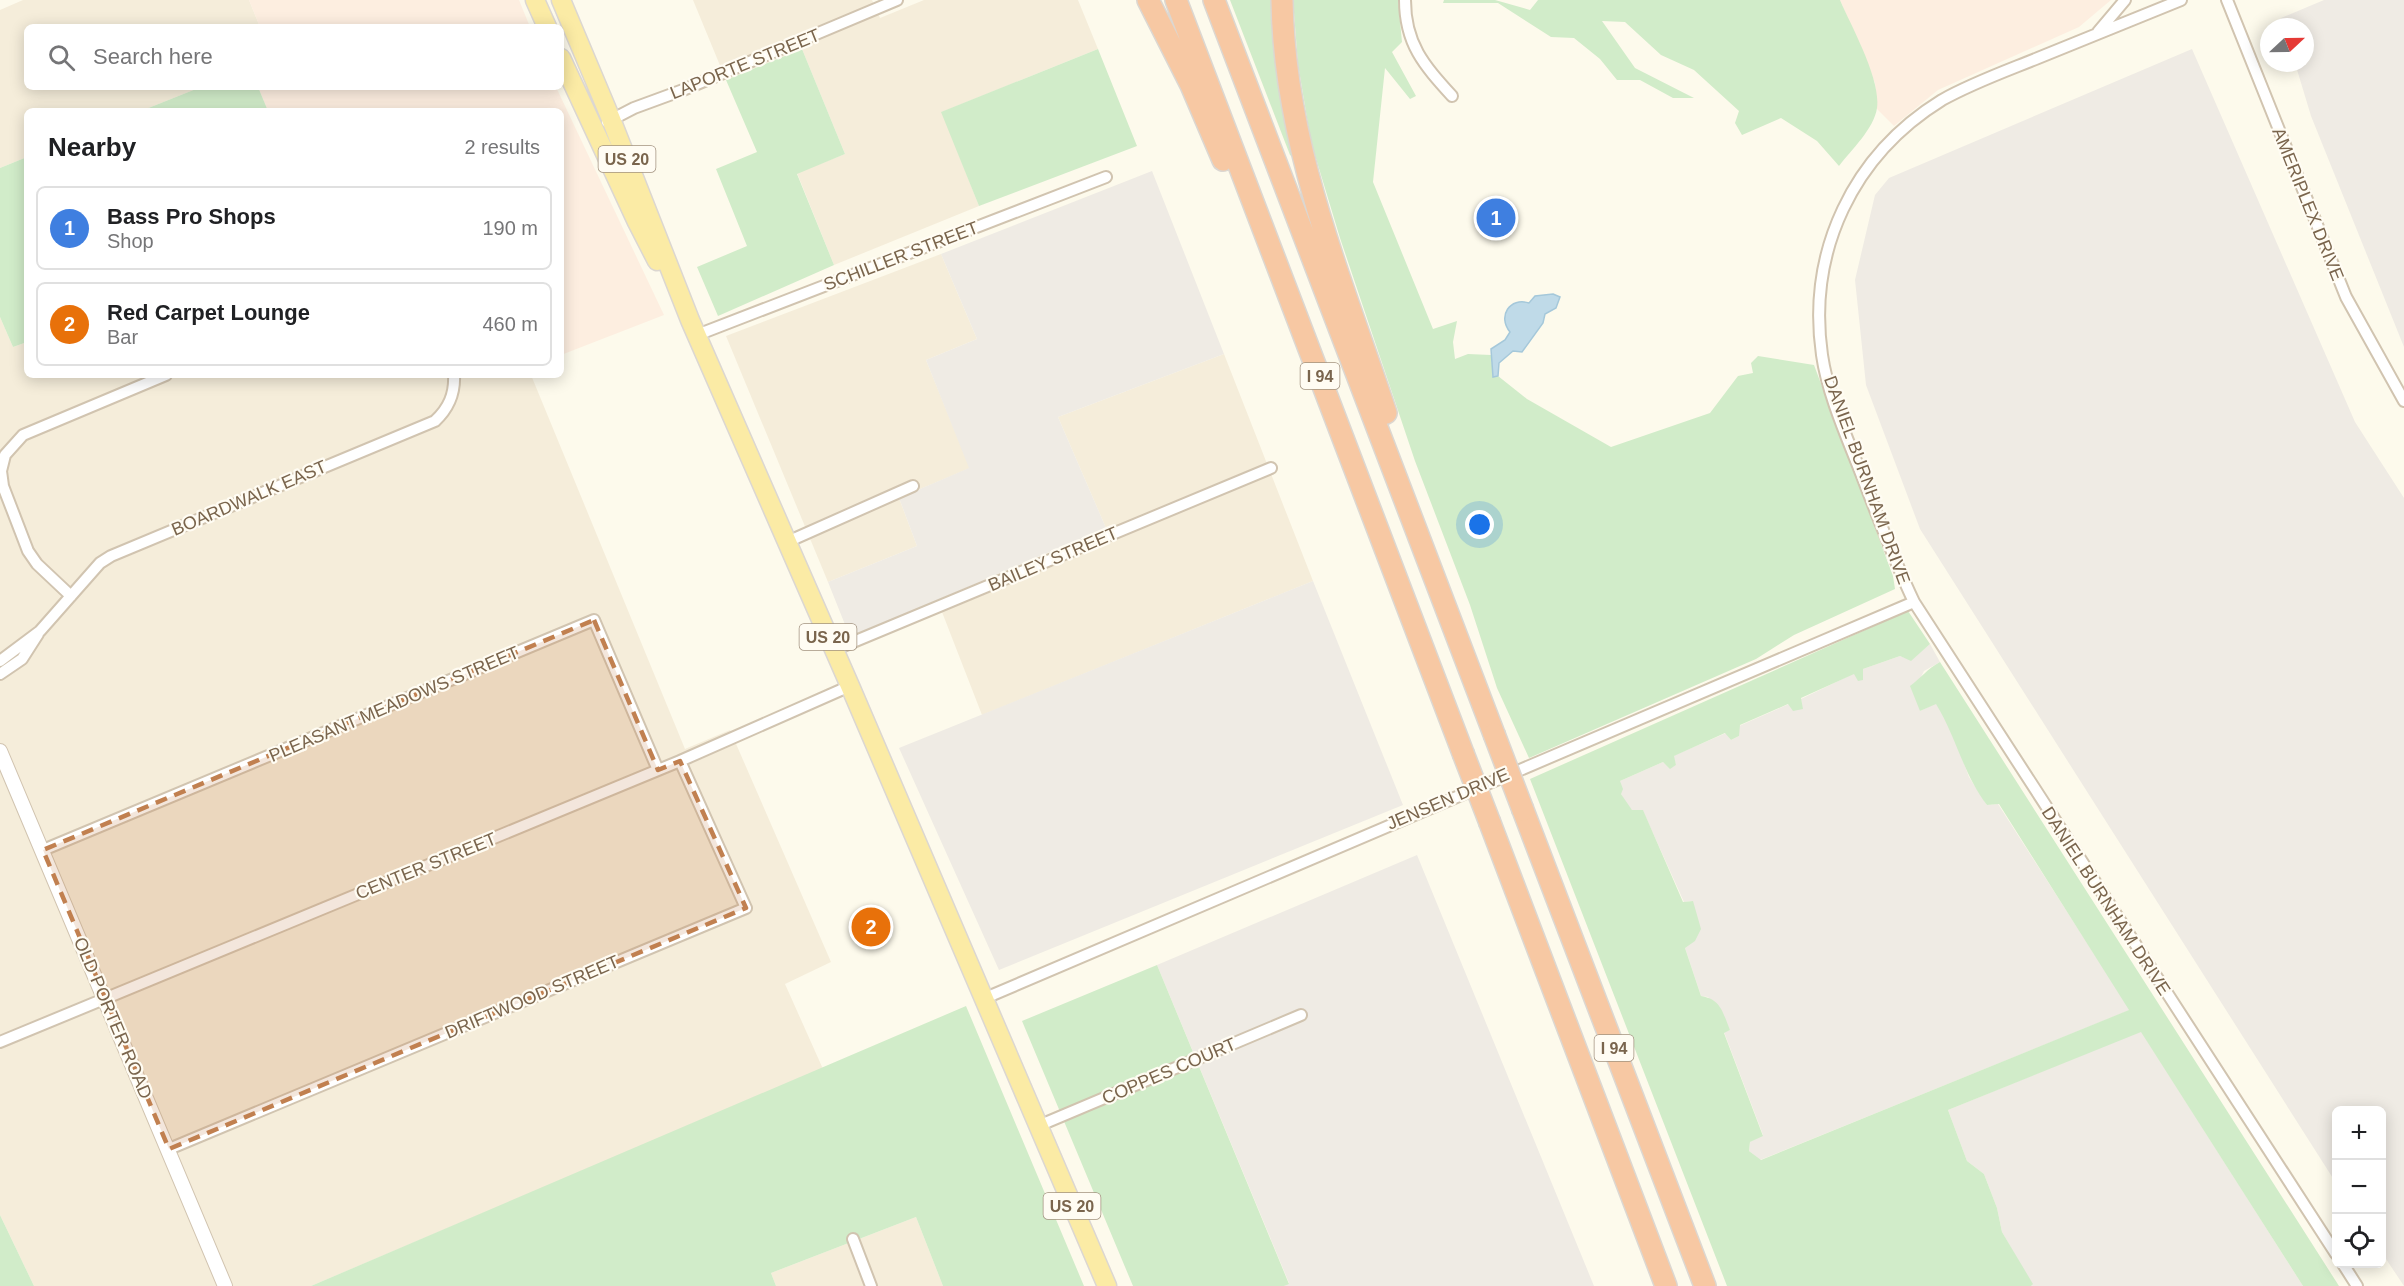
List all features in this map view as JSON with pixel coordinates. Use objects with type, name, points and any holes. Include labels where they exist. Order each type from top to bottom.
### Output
[{"type":"highway","points":[[1148,0],[1191,85],[1244,211],[1313,357]]},
{"type":"highway","name":"I 94","points":[[1176,0],[1666,1286]]},
{"type":"highway","name":"I 94","points":[[1214,0],[1705,1286]]},
{"type":"highway","points":[[1282,0],[1289,89],[1310,183],[1396,443],[1453,596],[1483,706]]},
{"type":"main road","points":[[535,0],[546,24]]},
{"type":"main road","name":"US 20","points":[[561,0],[611,119],[693,328],[850,686],[1107,1286]]},
{"type":"main road","name":"US 20","points":[[564,64],[636,222],[693,328]]},
{"type":"street","name":"LAPORTE STREET","points":[[595,130],[611,119],[897,0]]},
{"type":"street","points":[[1405,0],[1408,33],[1415,50],[1452,96]]},
{"type":"street","points":[[2096,35],[2125,0]]},
{"type":"street","name":"DANIEL BURNHAM DRIVE","points":[[2181,0],[1944,99],[1914,119],[1888,142],[1848,195],[1827,247],[1820,288],[1822,356],[1833,398],[1896,564],[1914,602],[2332,1246]]},
{"type":"street","name":"AMERIPLEX DRIVE","points":[[2227,0],[2346,297],[2404,401]]},
{"type":"street","name":"SCHILLER STREET","points":[[693,328],[1106,177]]},
{"type":"street","points":[[71,596],[37,564],[28,551],[3,486],[1,471],[5,455],[23,435],[159,378]]},
{"type":"street","name":"BOARDWALK EAST","points":[[0,674],[22,659],[40,631],[100,563],[111,556],[435,421],[445,411],[450,401],[454,378]]},
{"type":"street","name":"BAILEY STREET","points":[[834,650],[1271,468]]},
{"type":"street","points":[[787,542],[913,486]]},
{"type":"street","name":"JENSEN DRIVE","points":[[983,999],[1914,602]]},
{"type":"street","name":"PLEASANT MEADOWS STREET","points":[[43,850],[594,620],[658,770]]},
{"type":"street","name":"BOARDWALK EAST","points":[[0,661],[40,631]]},
{"type":"street","name":"CENTER STREET","points":[[0,1042],[680,761],[850,686]]},
{"type":"street","name":"OLD PORTER ROAD","points":[[0,751],[225,1286]]},
{"type":"street","name":"DRIFTWOOD STREET","points":[[169,1149],[746,908],[680,761]]},
{"type":"street","name":"COPPES COURT","points":[[1038,1126],[1301,1015]]},
{"type":"street","points":[[853,1239],[871,1286]]},
{"type":"street","points":[[2346,1268],[2357,1286]]},
{"type":"highlighted area","points":[[594,620],[658,770],[680,761],[746,908],[169,1149],[43,850]]},
{"type":"shaded area","points":[[23,0],[249,0],[259,24],[24,24],[24,90],[194,90],[148,108],[24,108],[24,158],[0,168],[0,10]]},
{"type":"shaded area","points":[[249,0],[519,0],[529,24],[259,24]]},
{"type":"shaded area","points":[[693,0],[872,0],[880,18],[924,0],[1078,0],[1098,49],[942,112],[979,206],[834,265],[797,173],[845,154],[802,49],[726,80]]},
{"type":"shaded area","points":[[1840,0],[2111,0],[2079,27],[1938,90],[1894,126],[1877,109],[1875,83]]},
{"type":"shaded area","points":[[2324,0],[2404,0],[2404,347],[2311,116],[2298,72],[2314,72],[2314,18],[2281,18]]},
{"type":"shaded area","points":[[2192,49],[2355,422],[2404,498],[2404,1286],[2386,1259],[2386,1106],[2332,1106],[2332,1177],[1920,529],[1866,385],[1855,280],[1875,195],[1889,178]]},
{"type":"shaded area","points":[[259,90],[557,90],[664,315],[564,354],[564,108],[267,108]]},
{"type":"shaded area","points":[[1152,171],[1224,354],[1058,417],[1106,528],[850,637],[828,582],[917,546],[899,498],[969,468],[926,360],[977,339],[941,254]]},
{"type":"shaded area","points":[[941,254],[977,339],[926,360],[970,468],[899,498],[917,546],[828,582],[726,336]]},
{"type":"shaded area","points":[[0,317],[13,347],[24,343],[24,378],[532,378],[685,749],[730,730],[831,962],[785,984],[823,1069],[311,1286],[34,1286],[0,1215]]},
{"type":"shaded area","points":[[1224,354],[1313,581],[982,715],[942,612],[1112,542],[1058,417]]},
{"type":"shaded area","points":[[1313,581],[1403,805],[999,970],[899,748]]},
{"type":"shaded area","points":[[1930,644],[1940,662],[1924,671],[1920,679],[1920,711],[1936,703],[1950,726],[1969,777],[1987,805],[1998,804],[2130,1010],[1760,1160],[1749,1151],[1750,1142],[1763,1135],[1724,1032],[1730,1030],[1708,997],[1701,996],[1685,948],[1692,901],[1684,902],[1643,811],[1632,810],[1626,804],[1621,794],[1620,781],[1663,762],[1670,768],[1676,765],[1673,756],[1726,733],[1731,740],[1739,736],[1739,726],[1789,704],[1802,709],[1801,699],[1863,669],[1900,656],[1911,660]]},
{"type":"shaded area","points":[[1417,855],[1594,1286],[1284,1286],[1289,1283],[1157,965]]},
{"type":"shaded area","points":[[2141,1031],[2303,1286],[2031,1286],[2032,1284],[2002,1232],[1997,1208],[1984,1174],[1967,1161],[1948,1110]]},
{"type":"shaded area","points":[[916,1217],[943,1286],[776,1286],[771,1273]]},
{"type":"green space","points":[[1230,0],[1275,0],[1294,158],[1290,155]]},
{"type":"green space","points":[[1293,0],[1398,0],[1402,42],[1392,52],[1416,96],[1410,99],[1385,68],[1373,182],[1433,329],[1457,321],[1453,342],[1455,359],[1468,354],[1491,355],[1493,376],[1498,376],[1527,399],[1611,447],[1710,413],[1738,376],[1753,373],[1751,363],[1758,356],[1814,365],[1893,576],[1895,589],[1794,635],[1756,659],[1529,758],[1497,688],[1470,605],[1415,461],[1340,238],[1311,142],[1298,64]]},
{"type":"green space","points":[[1444,0],[1495,0],[1530,10],[1538,0],[1840,0],[1865,54],[1875,83],[1877,108],[1875,116],[1867,131],[1839,166],[1817,141],[1781,118],[1742,135],[1735,123],[1739,111],[1694,70],[1661,55],[1625,22],[1602,21],[1635,68],[1694,98],[1673,98],[1640,80],[1617,80],[1600,59],[1574,38],[1551,37],[1498,3],[1443,3]]},
{"type":"green space","points":[[802,49],[845,154],[797,174],[834,265],[718,316],[697,267],[747,246],[716,169],[757,152],[726,80]]},
{"type":"green space","points":[[1098,49],[1137,146],[979,206],[941,112]]},
{"type":"green space","points":[[194,90],[259,90],[267,108],[148,108]]},
{"type":"green space","points":[[24,158],[24,343],[13,347],[0,317],[0,168]]},
{"type":"green space","points":[[1908,611],[1930,644],[1911,661],[1900,656],[1863,669],[1863,680],[1858,681],[1854,674],[1801,698],[1803,709],[1793,711],[1788,704],[1740,725],[1739,736],[1731,740],[1725,733],[1674,756],[1676,765],[1670,769],[1663,762],[1620,781],[1623,789],[1621,794],[1632,810],[1643,810],[1683,902],[1693,901],[1701,929],[1695,941],[1685,948],[1701,996],[1717,1004],[1730,1030],[1724,1033],[1763,1136],[1750,1142],[1749,1151],[1761,1160],[2129,1010],[1999,804],[1987,805],[1979,793],[1936,704],[1920,711],[1910,686],[1940,662],[2339,1286],[2303,1286],[2141,1032],[1948,1110],[1967,1161],[1984,1174],[1997,1208],[2002,1232],[2033,1284],[2031,1286],[1727,1286],[1530,779]]},
{"type":"green space","points":[[1157,965],[1289,1284],[1284,1286],[1133,1286],[1022,1021]]},
{"type":"green space","points":[[966,1006],[1084,1286],[943,1286],[916,1217],[771,1273],[776,1286],[311,1286]]},
{"type":"green space","points":[[0,1215],[34,1286],[0,1286]]},
{"type":"water","points":[[1553,294],[1560,297],[1556,308],[1545,314],[1543,323],[1522,352],[1513,351],[1499,363],[1498,376],[1493,377],[1491,349],[1505,340],[1510,332],[1505,320],[1507,309],[1516,303],[1529,303],[1535,296]]},
{"type":"place","name":"Bass Pro Shops","points":[[1496,218]]},
{"type":"place","name":"Red Carpet Lounge","points":[[871,927]]}]
